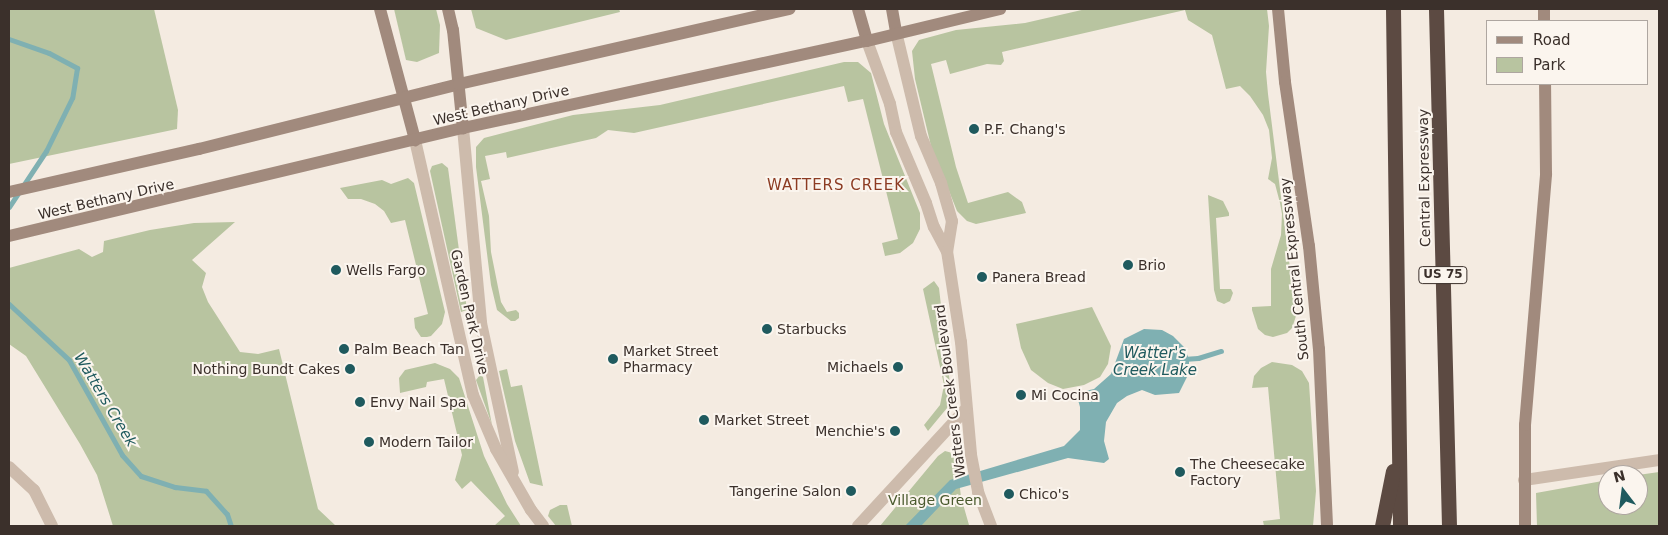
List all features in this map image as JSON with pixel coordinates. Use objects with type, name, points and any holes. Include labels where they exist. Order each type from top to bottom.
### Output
[{"type":"highway","name":"Central Expressway","points":[[1393,9],[1400,526]]},
{"type":"highway","name":"Central Expressway","points":[[1436,9],[1449,526]]},
{"type":"highway","points":[[1382,526],[1399,440]]},
{"type":"main road","points":[[380,9],[415,140]]},
{"type":"main road","points":[[448,9],[453,30],[463,128]]},
{"type":"main road","name":"West Bethany Drive","points":[[9,192],[459,84],[790,9]]},
{"type":"main road","name":"Watters Creek Boulevard","points":[[858,9],[867,40]]},
{"type":"main road","name":"Watters Creek Boulevard","points":[[892,9],[896,32]]},
{"type":"main road","name":"West Bethany Drive","points":[[9,236],[100,216],[463,128],[1000,9]]},
{"type":"main road","name":"South Central Expressway","points":[[1278,9],[1285,82],[1309,246],[1319,349],[1327,526]]},
{"type":"main road","points":[[1279,24],[1287,9]]},
{"type":"main road","points":[[1525,526],[1524,480],[1529,370],[1546,174],[1545,85]]},
{"type":"street","name":"Watters Creek Boulevard","points":[[896,32],[921,136],[941,183],[952,222],[947,251],[961,342],[971,455],[978,492],[991,526]]},
{"type":"street","name":"Watters Creek Boulevard","points":[[867,40],[890,104],[896,132],[934,227],[947,251]]},
{"type":"street","name":"Garden Park Drive","points":[[463,128],[481,323],[516,484]]},
{"type":"street","name":"Garden Park Drive","points":[[415,140],[473,395],[492,440],[516,484],[543,526]]},
{"type":"street","points":[[858,526],[966,409]]},
{"type":"street","points":[[1524,480],[1659,460]]},
{"type":"street","points":[[11,468],[34,490],[52,526]]},
{"type":"green space","points":[[9,9],[154,9],[178,110],[177,129],[9,164]]},
{"type":"green space","points":[[394,9],[436,9],[440,25],[439,53],[417,62],[406,60]]},
{"type":"green space","points":[[471,9],[619,9],[620,12],[506,40],[476,28]]},
{"type":"green space","points":[[1086,9],[1267,9],[1269,26],[1266,72],[1268,94],[1296,316],[1292,328],[1287,333],[1273,337],[1265,335],[1258,329],[1252,310],[1252,307],[1271,306],[1271,269],[1281,235],[1282,214],[1280,203],[1275,184],[1268,179],[1272,158],[1269,130],[1263,115],[1250,96],[1240,86],[1226,89],[1212,35],[1188,20],[1185,10],[1002,52],[1004,61],[1001,65],[987,64],[950,74],[946,60],[931,64],[956,167],[968,203],[1008,192],[1022,202],[1026,213],[976,224],[967,221],[957,211],[931,146],[915,79],[912,51],[919,40],[956,30],[1025,23]]},
{"type":"green space","points":[[844,62],[858,62],[871,73],[884,124],[920,213],[920,229],[913,243],[900,253],[885,256],[882,243],[898,239],[863,99],[848,102],[844,86],[634,133],[608,130],[596,138],[507,158],[506,152],[485,156],[490,179],[481,181],[489,216],[491,252],[501,302],[507,312],[516,310],[519,313],[519,318],[511,321],[497,310],[491,285],[476,167],[476,147],[484,138],[573,115],[660,105]]},
{"type":"green space","points":[[442,163],[448,168],[467,310],[461,312],[430,171],[432,166]]},
{"type":"green space","points":[[408,178],[414,183],[445,312],[442,324],[431,336],[427,337],[421,337],[415,328],[414,318],[428,314],[405,220],[391,223],[384,211],[375,204],[361,199],[348,199],[340,188],[382,180],[391,184]]},
{"type":"green space","points":[[1208,195],[1223,201],[1229,213],[1229,216],[1216,218],[1220,289],[1231,289],[1233,293],[1230,301],[1224,304],[1217,301],[1214,290]]},
{"type":"green space","points":[[235,222],[192,260],[206,273],[202,287],[208,302],[240,352],[258,354],[279,349],[318,509],[336,526],[113,526],[97,475],[80,444],[26,356],[9,344],[9,268],[79,249],[92,257],[103,252],[104,241],[150,230],[194,223]]},
{"type":"green space","points":[[934,281],[939,288],[952,402],[928,431],[924,425],[940,405],[944,385],[923,289]]},
{"type":"green space","points":[[1092,307],[1111,346],[1108,364],[1100,377],[1084,385],[1063,389],[1048,383],[1031,370],[1021,348],[1016,324]]},
{"type":"green space","points":[[1272,362],[1292,365],[1302,371],[1309,383],[1316,491],[1313,526],[1264,526],[1263,521],[1280,519],[1268,387],[1252,388],[1254,376],[1261,368]]},
{"type":"green space","points":[[435,363],[450,369],[459,378],[484,456],[507,504],[521,526],[494,526],[505,516],[471,481],[462,489],[455,480],[462,455],[444,379],[427,382],[426,387],[400,393],[399,378],[405,370]]},
{"type":"green space","points":[[507,369],[511,387],[522,385],[543,486],[530,483],[515,441],[499,371]]},
{"type":"green space","points":[[480,375],[483,377],[492,425],[476,380]]},
{"type":"green space","name":"Village Green","points":[[945,451],[956,454],[961,497],[969,525],[880,526],[938,456]]},
{"type":"green space","points":[[1659,472],[1659,526],[1537,526],[1536,493],[1598,482],[1598,515],[1648,515],[1648,474]]},
{"type":"green space","points":[[560,505],[567,505],[572,526],[556,526],[548,516],[550,510]]},
{"type":"water","name":"Watter's Creek Lake","points":[[1144,329],[1162,330],[1173,336],[1184,347],[1189,359],[1189,373],[1179,393],[1155,395],[1142,390],[1127,396],[1117,403],[1106,422],[1104,441],[1109,459],[1104,463],[1068,458],[956,489],[921,526],[905,526],[950,480],[1064,446],[1080,430],[1080,407],[1076,393],[1094,389],[1111,374],[1124,339]]},
{"type":"waterway","name":"Watters Creek","points":[[9,39],[49,53],[77,68],[72,98],[46,151],[9,207]]},
{"type":"waterway","name":"Watters Creek","points":[[9,304],[69,360],[122,455],[141,476],[175,487],[206,491],[227,514],[231,526]]},
{"type":"waterway","points":[[1183,359],[1198,358],[1221,351]]},
{"type":"place","name":"P.F. Chang's","points":[[974,129]]},
{"type":"place","name":"Brio","points":[[1128,265]]},
{"type":"place","name":"Wells Fargo","points":[[336,270]]},
{"type":"place","name":"Panera Bread","points":[[982,277]]},
{"type":"place","name":"Starbucks","points":[[767,329]]},
{"type":"place","name":"Palm Beach Tan","points":[[344,349]]},
{"type":"place","name":"Market Street Pharmacy","points":[[613,359]]},
{"type":"place","name":"Michaels","points":[[898,367]]},
{"type":"place","name":"Nothing Bundt Cakes","points":[[350,369]]},
{"type":"place","name":"Mi Cocina","points":[[1021,395]]},
{"type":"place","name":"Envy Nail Spa","points":[[360,402]]},
{"type":"place","name":"Market Street","points":[[704,420]]},
{"type":"place","name":"Menchie's","points":[[895,431]]},
{"type":"place","name":"Modern Tailor","points":[[369,442]]},
{"type":"place","name":"The Cheesecake Factory","points":[[1180,472]]},
{"type":"place","name":"Tangerine Salon","points":[[851,491]]},
{"type":"place","name":"Chico's","points":[[1009,494]]},
{"type":"district","name":"WATTERS CREEK","points":[[836,186]]}]
